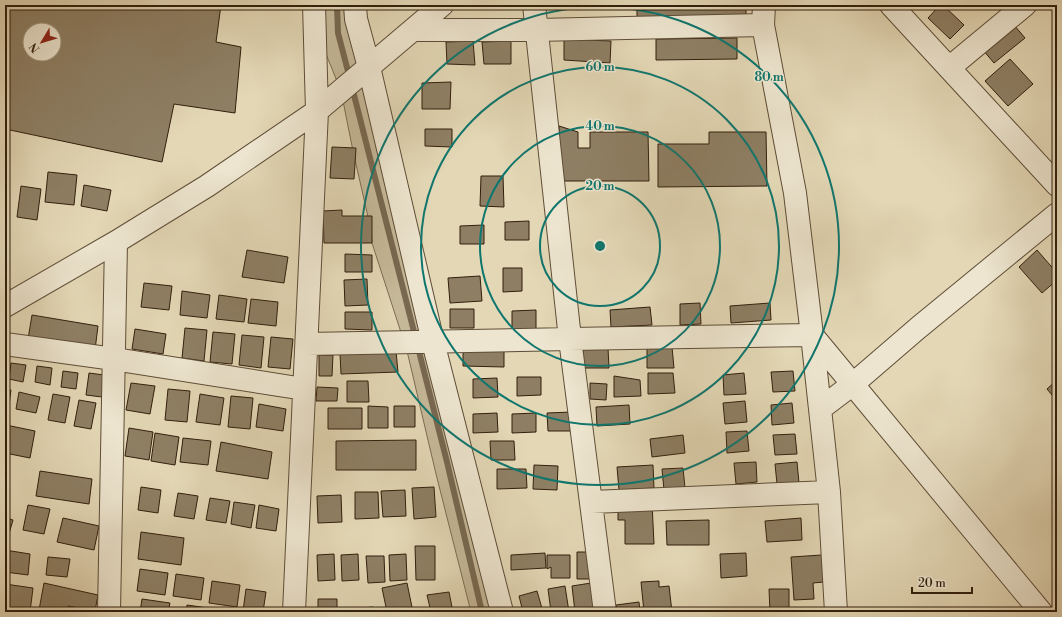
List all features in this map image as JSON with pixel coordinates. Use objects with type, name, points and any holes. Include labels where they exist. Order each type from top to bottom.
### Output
[{"type":"street","points":[[294,612],[317,111],[314,5]]},
{"type":"street","points":[[355,5],[356,20],[369,67],[434,342],[502,612]]},
{"type":"street","points":[[5,306],[116,242],[207,186],[317,111],[442,5]]},
{"type":"street","points":[[534,5],[570,339],[605,612]]},
{"type":"street","points":[[891,5],[1057,185]]},
{"type":"street","points":[[949,68],[1026,5]]},
{"type":"street","points":[[413,30],[536,30],[764,15],[795,193],[829,492],[836,612]]},
{"type":"street","points":[[820,409],[853,384],[918,328],[1057,214]]},
{"type":"street","points":[[109,612],[116,242]]},
{"type":"street","points":[[307,344],[812,335]]},
{"type":"street","points":[[812,335],[1041,612]]},
{"type":"street","points":[[5,344],[114,359],[304,389]]},
{"type":"street","points":[[592,502],[829,492]]},
{"type":"shaded area","points":[[322,5],[355,5],[501,612],[471,612],[407,351],[372,243],[371,230],[341,91],[326,54]]},
{"type":"building","points":[[5,5],[221,5],[216,42],[241,47],[235,113],[174,104],[162,162],[5,129]]},
{"type":"building","points":[[637,5],[746,5],[746,18],[637,20]]},
{"type":"building","points":[[940,5],[943,5],[964,25],[950,39],[928,18]]},
{"type":"building","points":[[1014,25],[1025,38],[994,63],[983,50]]},
{"type":"building","points":[[737,38],[737,59],[656,60],[656,39]]},
{"type":"building","points":[[564,39],[611,41],[610,63],[564,60]]},
{"type":"building","points":[[473,41],[475,65],[447,64],[446,42]]},
{"type":"building","points":[[511,41],[511,64],[484,64],[482,42]]},
{"type":"building","points":[[1010,59],[1033,84],[1008,106],[985,81]]},
{"type":"building","points":[[451,82],[450,109],[422,109],[422,83]]},
{"type":"building","points":[[559,126],[578,132],[578,148],[590,148],[590,132],[648,132],[649,181],[560,181]]},
{"type":"building","points":[[425,129],[452,129],[452,147],[425,146]]},
{"type":"building","points":[[709,132],[766,132],[767,186],[658,187],[658,144],[709,144]]},
{"type":"building","points":[[332,147],[356,148],[354,179],[330,178]]},
{"type":"building","points":[[48,172],[77,175],[74,205],[45,202]]},
{"type":"building","points":[[481,176],[503,176],[504,207],[480,206]]},
{"type":"building","points":[[84,185],[111,190],[107,211],[81,206]]},
{"type":"building","points":[[21,186],[41,189],[37,220],[17,217]]},
{"type":"building","points":[[342,210],[342,216],[372,216],[372,243],[324,243],[323,211]]},
{"type":"building","points":[[529,221],[529,240],[505,240],[505,222]]},
{"type":"building","points":[[484,225],[484,244],[460,244],[460,226]]},
{"type":"building","points":[[247,250],[288,257],[284,283],[242,277]]},
{"type":"building","points":[[1037,250],[1057,273],[1057,280],[1042,293],[1019,267]]},
{"type":"building","points":[[345,254],[372,255],[372,272],[345,272]]},
{"type":"building","points":[[503,268],[522,268],[522,291],[503,292]]},
{"type":"building","points":[[480,276],[482,301],[450,303],[448,278]]},
{"type":"building","points":[[367,279],[368,305],[345,306],[344,280]]},
{"type":"building","points":[[144,283],[172,286],[169,310],[141,307]]},
{"type":"building","points":[[182,291],[210,295],[207,318],[180,315]]},
{"type":"building","points":[[219,295],[247,299],[244,322],[216,319]]},
{"type":"building","points":[[251,299],[278,302],[276,326],[248,323]]},
{"type":"building","points":[[700,303],[701,324],[680,325],[680,304]]},
{"type":"building","points":[[770,303],[771,320],[731,323],[730,306]]},
{"type":"building","points":[[650,307],[652,325],[611,327],[610,310]]},
{"type":"building","points":[[450,309],[474,309],[474,328],[450,328]]},
{"type":"building","points":[[536,310],[536,329],[512,330],[512,311]]},
{"type":"building","points":[[345,312],[372,312],[372,330],[345,329]]},
{"type":"building","points":[[32,315],[98,326],[95,350],[28,339]]},
{"type":"building","points":[[185,328],[207,330],[204,361],[182,358]]},
{"type":"building","points":[[135,329],[166,334],[163,354],[132,349]]},
{"type":"building","points":[[213,332],[235,334],[232,364],[210,362]]},
{"type":"building","points":[[242,335],[264,337],[261,368],[239,365]]},
{"type":"building","points":[[271,337],[293,339],[290,369],[268,367]]},
{"type":"building","points":[[672,347],[674,368],[647,368],[647,348]]},
{"type":"building","points":[[583,348],[608,348],[609,368],[583,368]]},
{"type":"building","points":[[463,349],[504,349],[504,367],[463,366]]},
{"type":"building","points":[[396,351],[398,372],[341,374],[340,354]]},
{"type":"building","points":[[319,355],[333,355],[332,376],[319,376]]},
{"type":"building","points":[[11,363],[26,365],[23,382],[9,379]]},
{"type":"building","points":[[37,366],[52,368],[50,385],[35,382]]},
{"type":"building","points":[[63,371],[78,373],[76,389],[61,387]]},
{"type":"building","points":[[793,371],[795,391],[773,392],[771,372]]},
{"type":"building","points":[[89,373],[104,375],[102,397],[86,395]]},
{"type":"building","points":[[648,373],[673,373],[675,393],[648,394]]},
{"type":"building","points":[[744,373],[746,394],[724,395],[723,375]]},
{"type":"building","points":[[614,376],[640,380],[641,396],[614,397]]},
{"type":"building","points":[[517,377],[541,377],[541,395],[517,396]]},
{"type":"building","points":[[497,378],[498,397],[473,398],[473,379]]},
{"type":"building","points":[[1057,380],[1057,401],[1047,389]]},
{"type":"building","points":[[347,381],[368,381],[369,402],[347,402]]},
{"type":"building","points":[[131,383],[155,386],[150,414],[126,410]]},
{"type":"building","points":[[590,383],[607,384],[606,400],[590,399]]},
{"type":"building","points":[[317,387],[338,388],[337,401],[316,401]]},
{"type":"building","points":[[5,389],[11,390],[8,412],[5,411]]},
{"type":"building","points":[[168,389],[190,391],[187,422],[165,420]]},
{"type":"building","points":[[19,392],[40,397],[36,413],[16,409]]},
{"type":"building","points":[[53,394],[70,397],[65,423],[48,420]]},
{"type":"building","points":[[200,394],[224,398],[220,425],[196,422]]},
{"type":"building","points":[[231,396],[253,398],[250,429],[228,427]]},
{"type":"building","points":[[79,400],[96,403],[91,429],[74,426]]},
{"type":"building","points":[[745,401],[747,422],[725,424],[723,403]]},
{"type":"building","points":[[792,403],[794,423],[772,425],[771,405]]},
{"type":"building","points":[[259,404],[286,409],[283,431],[256,427]]},
{"type":"building","points":[[629,405],[630,424],[597,426],[596,407]]},
{"type":"building","points":[[368,406],[388,407],[388,428],[368,428]]},
{"type":"building","points":[[394,406],[415,406],[415,427],[394,427]]},
{"type":"building","points":[[328,408],[362,408],[362,429],[328,429]]},
{"type":"building","points":[[572,412],[572,431],[548,431],[547,413]]},
{"type":"building","points":[[497,413],[498,432],[473,433],[473,414]]},
{"type":"building","points":[[536,413],[536,432],[512,433],[512,414]]},
{"type":"building","points":[[6,425],[35,431],[30,458],[5,453]]},
{"type":"building","points":[[129,428],[153,432],[149,460],[125,456]]},
{"type":"building","points":[[747,431],[749,451],[727,453],[726,432]]},
{"type":"building","points":[[155,433],[179,437],[175,465],[151,461]]},
{"type":"building","points":[[795,434],[797,454],[775,455],[773,435]]},
{"type":"building","points":[[683,435],[685,453],[652,457],[650,439]]},
{"type":"building","points":[[183,438],[211,441],[208,465],[180,462]]},
{"type":"building","points":[[416,440],[416,470],[336,470],[336,441]]},
{"type":"building","points":[[490,441],[514,441],[515,460],[491,460]]},
{"type":"building","points":[[221,442],[272,452],[268,479],[216,471]]},
{"type":"building","points":[[756,462],[757,482],[736,484],[734,463]]},
{"type":"building","points":[[797,462],[799,483],[777,484],[775,464]]},
{"type":"building","points":[[534,465],[558,466],[557,490],[533,489]]},
{"type":"building","points":[[653,465],[654,488],[619,490],[617,467]]},
{"type":"building","points":[[683,468],[685,488],[664,490],[662,469]]},
{"type":"building","points":[[497,469],[526,469],[527,488],[497,489]]},
{"type":"building","points":[[40,471],[92,479],[89,504],[36,496]]},
{"type":"building","points":[[141,487],[161,490],[158,513],[138,510]]},
{"type":"building","points":[[434,487],[436,517],[414,519],[412,488]]},
{"type":"building","points":[[405,490],[406,516],[383,517],[381,491]]},
{"type":"building","points":[[355,492],[378,492],[379,518],[355,519]]},
{"type":"building","points":[[178,493],[198,496],[194,519],[174,516]]},
{"type":"building","points":[[341,495],[342,522],[318,523],[317,496]]},
{"type":"building","points":[[210,498],[230,501],[226,523],[206,520]]},
{"type":"building","points":[[234,502],[255,505],[251,528],[231,524]]},
{"type":"building","points":[[652,503],[654,544],[625,544],[625,520],[618,520],[618,504]]},
{"type":"building","points":[[28,505],[50,509],[44,534],[23,530]]},
{"type":"building","points":[[259,505],[279,509],[276,531],[256,528]]},
{"type":"building","points":[[5,518],[13,520],[8,537],[5,536]]},
{"type":"building","points":[[63,518],[99,526],[94,550],[57,542]]},
{"type":"building","points":[[801,518],[802,540],[767,542],[765,521]]},
{"type":"building","points":[[709,520],[709,545],[667,545],[666,521]]},
{"type":"building","points":[[141,532],[184,538],[181,565],[138,559]]},
{"type":"building","points":[[415,546],[435,546],[435,580],[416,580]]},
{"type":"building","points":[[5,550],[30,554],[28,575],[5,572]]},
{"type":"building","points":[[577,552],[589,552],[590,579],[577,579]]},
{"type":"building","points":[[545,553],[546,568],[511,570],[511,555]]},
{"type":"building","points":[[746,553],[747,576],[721,578],[720,554]]},
{"type":"building","points":[[334,554],[335,580],[318,581],[317,555]]},
{"type":"building","points":[[358,554],[359,580],[342,581],[341,555]]},
{"type":"building","points":[[406,554],[407,580],[390,581],[389,555]]},
{"type":"building","points":[[547,555],[570,555],[570,578],[551,578],[551,567],[547,569]]},
{"type":"building","points":[[822,555],[824,582],[813,583],[814,599],[794,600],[791,557]]},
{"type":"building","points":[[366,556],[384,556],[385,582],[368,583]]},
{"type":"building","points":[[48,557],[70,559],[67,577],[46,575]]},
{"type":"building","points":[[140,569],[168,573],[165,595],[137,591]]},
{"type":"building","points":[[176,574],[204,578],[201,600],[173,596]]},
{"type":"building","points":[[212,581],[240,585],[237,607],[209,603]]},
{"type":"building","points":[[659,581],[659,587],[669,586],[672,612],[644,612],[641,582]]},
{"type":"building","points":[[44,583],[98,595],[95,611],[68,606],[67,612],[50,612],[39,610]]},
{"type":"building","points":[[407,583],[413,612],[387,612],[382,588]]},
{"type":"building","points":[[591,583],[595,612],[575,612],[572,586]]},
{"type":"building","points":[[5,584],[33,588],[30,612],[5,612]]},
{"type":"building","points":[[565,586],[569,612],[551,612],[548,589]]},
{"type":"building","points":[[246,589],[266,592],[263,612],[243,611]]},
{"type":"building","points":[[769,589],[789,589],[789,612],[770,612]]},
{"type":"building","points":[[537,591],[543,612],[523,612],[519,596]]},
{"type":"building","points":[[449,592],[453,612],[431,612],[427,595]]},
{"type":"building","points":[[142,599],[170,603],[168,612],[140,612]]},
{"type":"building","points":[[318,599],[337,599],[337,612],[318,612]]},
{"type":"building","points":[[639,602],[640,612],[617,612],[616,605]]},
{"type":"building","points":[[187,605],[215,609],[214,612],[186,612]]},
{"type":"building","points":[[373,607],[374,612],[351,612],[351,609]]},
{"type":"waterway","points":[[337,5],[338,33],[350,79]]},
{"type":"waterway","points":[[352,87],[447,462],[482,612]]}]
